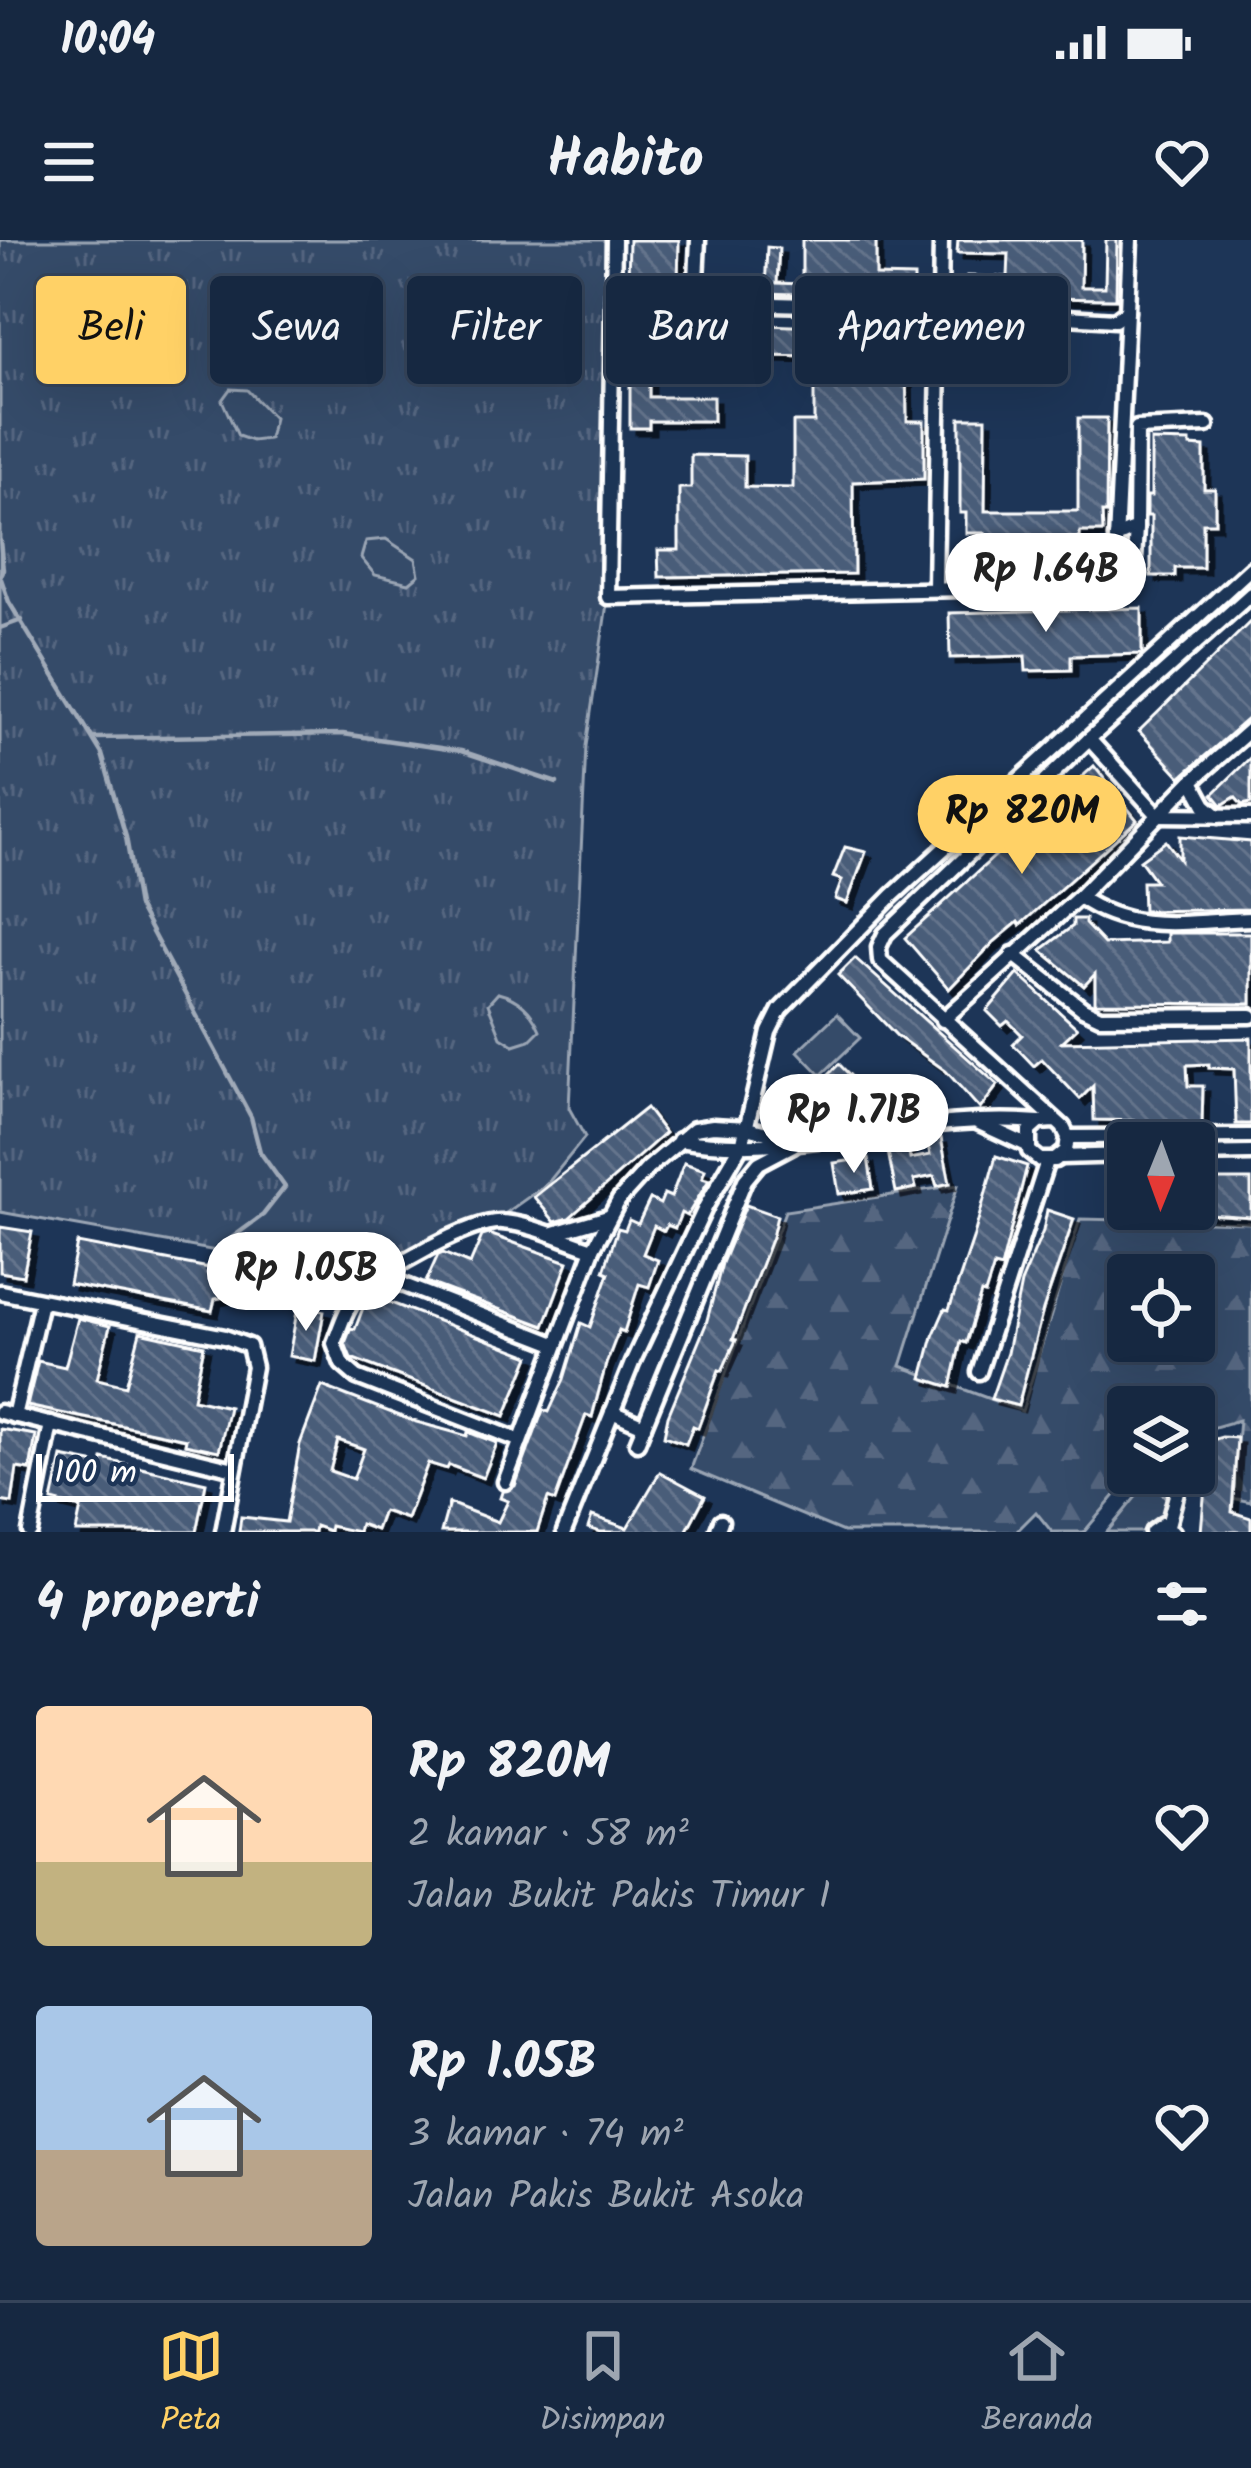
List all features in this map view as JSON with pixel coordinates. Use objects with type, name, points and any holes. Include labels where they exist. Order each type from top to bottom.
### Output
[{"type":"street","points":[[613,276],[614,240]]},
{"type":"street","points":[[696,276],[698,240]]},
{"type":"street","points":[[940,240],[940,276]]},
{"type":"street","points":[[612,384],[608,598],[1102,586],[1115,563],[1130,240]]},
{"type":"street","points":[[1068,317],[1114,320],[1127,311]]},
{"type":"street","points":[[935,588],[939,384]]},
{"type":"street","points":[[1134,559],[1137,428],[1208,425]]},
{"type":"street","points":[[1116,537],[1136,528]]},
{"type":"street","points":[[564,1532],[612,1412],[706,1205],[745,1135],[770,1032],[780,1010],[892,896],[1251,568]]},
{"type":"street","points":[[1251,594],[1089,740],[885,934],[879,947],[880,960],[1068,1137],[1251,1136]]},
{"type":"street","points":[[943,1020],[1079,897],[1158,814],[1251,729]]},
{"type":"street","points":[[1089,740],[1158,814],[1251,816]]},
{"type":"street","points":[[1192,781],[1205,805],[1219,817]]},
{"type":"street","points":[[1079,897],[1125,921],[1251,919]]},
{"type":"street","points":[[1013,954],[1100,1017],[1251,1016]]},
{"type":"street","points":[[505,1482],[608,1217],[648,1168],[679,1140],[745,1135],[794,1144],[970,1119],[1046,1121]]},
{"type":"street","points":[[970,1119],[1027,1144],[1034,1156],[1107,1157]]},
{"type":"street","points":[[1027,1144],[1029,1131],[1046,1121]]},
{"type":"street","points":[[979,1372],[1054,1159],[1068,1137]]},
{"type":"street","points":[[637,1443],[745,1180],[764,1160],[794,1144]]},
{"type":"street","points":[[1215,1154],[1251,1153]]},
{"type":"street","points":[[547,1235],[608,1217]]},
{"type":"street","points":[[518,1440],[357,1377],[342,1364],[334,1343],[349,1306],[381,1276],[486,1222],[509,1222],[593,1250]]},
{"type":"street","points":[[381,1276],[555,1344]]},
{"type":"street","points":[[0,1292],[225,1337],[249,1346],[254,1367],[223,1532]]},
{"type":"street","points":[[41,1302],[7,1414],[234,1469]]},
{"type":"street","points":[[612,1412],[644,1426]]},
{"type":"street","points":[[31,1532],[51,1424]]},
{"type":"street","points":[[1152,1532],[1158,1525],[1170,1529],[1178,1494]]},
{"type":"green space","points":[[0,240],[614,240],[613,276],[606,276],[606,384],[612,384],[608,597],[586,746],[569,1108],[585,1137],[547,1184],[489,1225],[355,1276],[0,1212]]},
{"type":"green space","points":[[230,389],[247,390],[274,418],[269,439],[252,441],[238,436],[222,400]]},
{"type":"green space","points":[[386,539],[416,559],[419,575],[409,583],[375,575],[361,558],[366,541]]},
{"type":"green space","points":[[498,993],[518,1002],[533,1017],[540,1030],[530,1040],[514,1045],[501,1037],[488,1004]]},
{"type":"green space","points":[[837,1014],[860,1038],[821,1075],[798,1051]]},
{"type":"green space","points":[[958,1185],[901,1366],[1022,1411],[1080,1219],[1107,1220],[1107,1230],[1215,1230],[1215,1222],[1251,1223],[1251,1502],[1232,1498],[1239,1420],[1215,1427],[1215,1386],[1107,1386],[1107,1494],[1116,1494],[1084,1532],[1052,1532],[1036,1512],[1016,1532],[843,1532],[691,1469],[785,1211]]},
{"type":"green space","points":[[1138,1494],[1162,1494],[1173,1503],[1150,1532],[1107,1532]]},
{"type":"building","points":[[629,240],[679,240],[678,276],[628,276]]},
{"type":"building","points":[[802,240],[876,240],[876,276],[802,276]]},
{"type":"building","points":[[958,240],[1082,240],[1081,287],[1105,287],[1106,240],[1117,240],[1116,299],[1068,298],[1068,276],[1008,276],[1009,254],[957,253]]},
{"type":"building","points":[[767,247],[779,248],[777,283],[795,284],[795,294],[771,293],[771,276],[766,276]]},
{"type":"building","points":[[771,325],[795,326],[795,357],[771,356]]},
{"type":"building","points":[[630,384],[649,384],[649,397],[713,397],[713,421],[649,421],[649,428],[630,428]]},
{"type":"building","points":[[814,384],[906,384],[907,421],[924,421],[924,479],[853,482],[854,574],[659,577],[658,550],[679,550],[679,488],[691,488],[691,455],[745,456],[745,487],[793,488],[793,422],[814,422]]},
{"type":"building","points":[[960,418],[986,418],[985,511],[1078,511],[1078,418],[1107,418],[1103,532],[1080,532],[1080,538],[985,538],[985,533],[966,533],[966,513],[960,513]]},
{"type":"building","points":[[1151,441],[1204,447],[1204,489],[1215,489],[1215,523],[1203,523],[1203,568],[1175,568],[1175,576],[1151,576],[1147,496],[1151,496]]},
{"type":"building","points":[[1142,608],[1142,654],[1071,656],[1071,670],[1026,671],[1025,656],[950,658],[949,613]]},
{"type":"building","points":[[1251,621],[1251,716],[1181,777],[1139,731]]},
{"type":"building","points":[[1251,757],[1251,803],[1242,805],[1235,797],[1222,805],[1213,794]]},
{"type":"building","points":[[1094,766],[1137,820],[1020,925],[1018,922],[994,942],[949,989],[905,938]]},
{"type":"building","points":[[1180,836],[1251,842],[1251,909],[1143,911],[1142,882],[1156,882],[1140,860],[1166,841],[1180,860]]},
{"type":"building","points":[[845,847],[866,852],[847,903],[835,899],[842,880],[833,877]]},
{"type":"building","points":[[1073,919],[1085,919],[1104,944],[1167,942],[1167,933],[1251,933],[1251,1004],[1095,1003],[1095,974],[1084,986],[1041,950],[1073,926]]},
{"type":"building","points":[[855,958],[998,1085],[980,1109],[946,1071],[897,1036],[838,975]]},
{"type":"building","points":[[1018,974],[1077,1028],[1062,1042],[1251,1038],[1251,1124],[1236,1124],[1234,1069],[1209,1068],[1209,1064],[1187,1065],[1188,1086],[1203,1086],[1202,1122],[1094,1120],[1093,1086],[1080,1099],[1042,1059],[1034,1066],[1013,1044],[1022,1035],[1008,1021],[1002,1026],[987,1011]]},
{"type":"building","points":[[839,1064],[874,1100],[857,1117],[857,1124],[836,1127],[834,1086],[826,1077]]},
{"type":"building","points":[[646,1108],[665,1133],[569,1218],[555,1222],[534,1197]]},
{"type":"building","points":[[941,1138],[950,1183],[937,1186],[934,1176],[914,1180],[916,1188],[896,1192],[888,1152],[908,1148],[910,1159],[930,1155],[927,1140]]},
{"type":"building","points":[[996,1156],[1027,1166],[1001,1268],[994,1266],[985,1294],[981,1293],[966,1343],[961,1341],[951,1387],[922,1378],[933,1336],[945,1309],[949,1310],[973,1239]]},
{"type":"building","points":[[868,1158],[873,1189],[839,1194],[834,1163]]},
{"type":"building","points":[[684,1163],[705,1170],[702,1178],[709,1180],[687,1216],[681,1213],[675,1228],[667,1225],[664,1231],[654,1226],[643,1254],[658,1260],[649,1287],[639,1284],[624,1332],[619,1330],[606,1364],[592,1417],[586,1415],[555,1501],[548,1498],[537,1532],[441,1532],[449,1503],[498,1522],[508,1501],[500,1498],[502,1492],[515,1486],[543,1410],[549,1412],[564,1379],[581,1323],[590,1327],[618,1228],[625,1230],[629,1220],[638,1224],[650,1199],[660,1204],[664,1194],[671,1197]]},
{"type":"building","points":[[1215,1180],[1251,1180],[1251,1217],[1215,1214]]},
{"type":"building","points":[[746,1205],[777,1216],[772,1237],[736,1340],[719,1370],[698,1428],[693,1426],[686,1444],[664,1436],[668,1416],[706,1324],[722,1263]]},
{"type":"building","points":[[1047,1210],[1074,1219],[1018,1406],[991,1399],[1007,1353],[1021,1283]]},
{"type":"building","points":[[0,1227],[32,1232],[23,1276],[0,1272]]},
{"type":"building","points":[[489,1234],[568,1262],[544,1326],[426,1282],[438,1255],[470,1264],[482,1236]]},
{"type":"building","points":[[77,1243],[230,1272],[225,1297],[215,1299],[212,1311],[69,1284]]},
{"type":"building","points":[[378,1298],[530,1356],[505,1416],[351,1358],[345,1343],[351,1328],[355,1329],[363,1308]]},
{"type":"building","points":[[298,1306],[324,1311],[315,1361],[289,1356]]},
{"type":"building","points":[[78,1318],[110,1326],[97,1379],[126,1386],[140,1332],[204,1346],[193,1399],[229,1407],[219,1451],[185,1444],[186,1439],[27,1406],[38,1361],[65,1367]]},
{"type":"building","points":[[322,1386],[413,1421],[497,1443],[483,1478],[428,1463],[407,1519],[383,1511],[376,1530],[360,1524],[358,1532],[315,1526],[314,1532],[239,1532],[241,1517],[286,1522],[300,1444]],"holes":[[[338,1440],[364,1449],[353,1479],[330,1471]]]},
{"type":"building","points":[[0,1429],[36,1435],[30,1470],[17,1468],[12,1503],[0,1501]]},
{"type":"building","points":[[1237,1438],[1232,1512],[1251,1518],[1251,1532],[1201,1532],[1204,1494],[1215,1494],[1215,1439]]},
{"type":"building","points":[[62,1457],[102,1465],[103,1459],[206,1483],[196,1532],[76,1532],[81,1508],[52,1501]]},
{"type":"building","points":[[660,1472],[705,1496],[686,1532],[588,1528],[592,1516],[627,1528]]},
{"type":"waterway","points":[[0,541],[0,575]]},
{"type":"waterway","points":[[0,576],[9,602],[102,754],[126,837],[138,906],[251,1117],[260,1152],[285,1187],[263,1215],[218,1248]]},
{"type":"waterway","points":[[0,628],[22,620]]},
{"type":"waterway","points":[[95,738],[343,734],[461,751],[557,783]]}]
